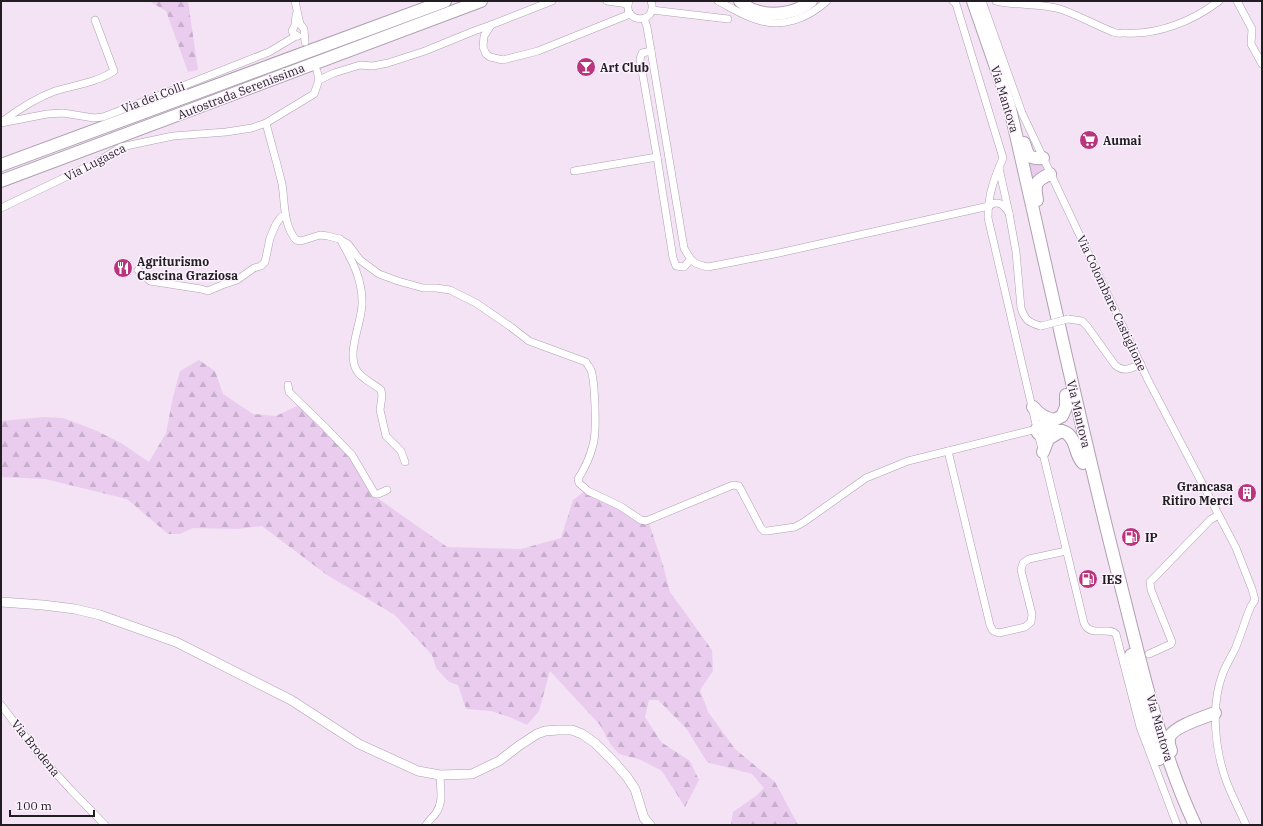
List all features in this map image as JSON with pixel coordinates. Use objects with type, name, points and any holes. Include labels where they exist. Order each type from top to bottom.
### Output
[{"type":"highway","name":"Autostrada Serenissima","points":[[1,165],[445,1]]},
{"type":"highway","name":"Autostrada Serenissima","points":[[1,181],[481,1]]},
{"type":"highway","points":[[740,1],[752,10],[769,14],[787,13],[804,7],[811,1]]},
{"type":"highway","points":[[752,1],[770,7],[787,6],[797,1]]},
{"type":"highway","name":"Via Mantova","points":[[965,1],[1004,118],[1092,508],[1150,732],[1162,767],[1186,825]]},
{"type":"highway","name":"Via Mantova","points":[[973,1],[1009,105],[1100,505],[1153,707],[1164,747],[1195,825]]},
{"type":"highway","points":[[1009,105],[1019,126],[1029,156],[1033,158],[1043,158]]},
{"type":"highway","points":[[1039,235],[1035,188],[1036,182],[1040,178],[1050,174]]},
{"type":"highway","points":[[1038,431],[1064,413],[1066,407],[1066,395]]},
{"type":"highway","points":[[1032,407],[1040,415],[1047,419],[1054,420]]},
{"type":"highway","points":[[1038,431],[1061,431],[1069,434],[1072,438],[1078,458],[1082,463]]},
{"type":"highway","points":[[1042,452],[1048,439],[1061,431]]},
{"type":"highway","points":[[1153,707],[1162,726],[1177,729]]},
{"type":"highway","points":[[1182,793],[1177,768],[1168,739],[1177,729],[1214,713]]},
{"type":"street","name":"Via dei Colli","points":[[1,122],[47,114],[62,113],[94,118],[103,117],[269,52],[285,42],[298,31],[295,1]]},
{"type":"street","points":[[317,70],[319,80],[334,73],[360,65],[373,66],[395,61],[425,51],[552,1]]},
{"type":"street","points":[[607,1],[628,3],[630,14],[636,18],[644,18],[650,14],[652,10],[651,1]]},
{"type":"street","points":[[718,1],[756,20],[773,23],[794,21],[811,14],[827,1]]},
{"type":"street","points":[[952,1],[956,4],[1003,158],[994,180],[988,218],[1042,452],[1085,625],[1090,629],[1112,631],[1116,634],[1140,727],[1177,825]]},
{"type":"street","name":"Via Colombare Castiglione","points":[[982,1],[1022,113],[1141,364],[1241,560],[1255,600],[1251,606],[1235,648],[1222,674],[1214,713]]},
{"type":"street","points":[[996,1],[1058,9],[1087,20],[1114,33],[1134,34],[1152,32],[1183,22],[1219,1]]},
{"type":"street","points":[[1236,1],[1252,29],[1250,44],[1262,64]]},
{"type":"street","points":[[652,10],[728,19]]},
{"type":"street","points":[[491,25],[484,36],[483,47],[486,54],[490,57],[503,60],[538,52],[630,14]]},
{"type":"street","points":[[644,18],[651,51],[684,248],[690,260],[698,265],[708,267],[779,253],[989,206],[996,203],[1002,204],[1010,213]]},
{"type":"street","points":[[1,122],[25,105],[54,92],[106,76],[114,71],[95,20]]},
{"type":"street","points":[[651,51],[642,53],[640,59],[673,258],[676,266],[684,267],[690,260]]},
{"type":"street","name":"Via Lugasca","points":[[1,208],[97,162],[121,147],[172,136],[226,132],[252,128],[266,123],[314,94],[319,80]]},
{"type":"street","points":[[266,123],[282,185],[285,214],[293,237],[296,240],[300,241],[320,235],[339,239],[348,244],[360,260],[379,274],[423,288],[450,290],[476,303],[511,326],[529,341],[586,362],[591,370],[596,433],[594,444],[586,466],[578,479],[579,483],[588,491],[620,506],[641,520],[646,521],[733,485],[737,485],[739,486],[760,528],[764,531],[795,527],[866,478],[908,461],[1038,431]]},
{"type":"street","points":[[574,171],[657,157]]},
{"type":"street","points":[[999,168],[1010,213],[1016,252],[1021,308],[1024,316],[1032,324],[1041,326],[1068,319],[1082,321],[1118,368],[1128,370],[1141,364]]},
{"type":"street","points":[[994,180],[1001,185],[1004,192]]},
{"type":"street","points":[[138,270],[150,281],[208,291],[222,284],[237,280],[254,268],[261,266],[265,262],[270,238],[276,224],[285,214]]},
{"type":"street","points":[[339,239],[353,261],[362,294],[362,306],[354,343],[353,364],[358,373],[381,390],[382,396],[380,410],[386,436],[401,451],[405,462]]},
{"type":"street","points":[[288,385],[289,392],[352,455],[375,494],[387,490]]},
{"type":"street","points":[[948,451],[990,625],[993,631],[999,633],[1025,627],[1031,622],[1032,614],[1022,570],[1023,563],[1029,559],[1066,551]]},
{"type":"street","points":[[1149,654],[1171,644],[1172,642],[1151,590],[1150,582],[1210,520],[1218,514]]},
{"type":"street","points":[[1,602],[75,609],[100,615],[176,642],[292,700],[359,744],[418,771],[440,775],[472,774],[484,770],[499,761],[537,734],[545,731],[572,730],[582,734],[595,743],[616,763],[635,789],[644,818],[650,825]]},
{"type":"street","name":"Via Brodena","points":[[1,705],[41,758],[105,825]]},
{"type":"street","points":[[1214,713],[1219,750],[1227,783],[1246,825]]},
{"type":"street","points":[[426,825],[436,814],[440,806],[442,798],[440,775]]},
{"type":"green space","points":[[149,1],[188,1],[198,70],[188,72],[166,11]]},
{"type":"green space","points":[[1028,163],[1043,164],[1045,169],[1032,180]]},
{"type":"green space","points":[[199,360],[215,371],[223,394],[253,414],[276,416],[297,406],[313,417],[350,453],[376,497],[447,547],[521,549],[561,538],[573,500],[589,488],[648,520],[670,592],[712,650],[713,671],[700,690],[708,712],[735,749],[775,782],[798,825],[731,825],[733,812],[756,796],[764,788],[752,774],[707,762],[686,728],[658,700],[649,700],[645,717],[661,742],[690,761],[699,780],[685,807],[662,771],[641,760],[619,754],[611,745],[600,725],[550,671],[539,711],[527,725],[491,711],[466,709],[458,685],[449,682],[436,668],[432,655],[395,615],[327,575],[262,526],[237,529],[193,528],[180,534],[168,534],[127,499],[45,479],[1,477],[1,421],[44,417],[63,418],[95,430],[121,443],[149,462],[166,433],[180,371]]},
{"type":"place","name":"Art Club","points":[[586,67]]},
{"type":"place","name":"Aumai","points":[[1089,140]]},
{"type":"place","name":"Agriturismo Cascina Graziosa","points":[[123,268]]},
{"type":"place","name":"Grancasa Ritiro Merci","points":[[1247,493]]},
{"type":"place","name":"IP","points":[[1131,537]]},
{"type":"place","name":"IES","points":[[1088,579]]}]
